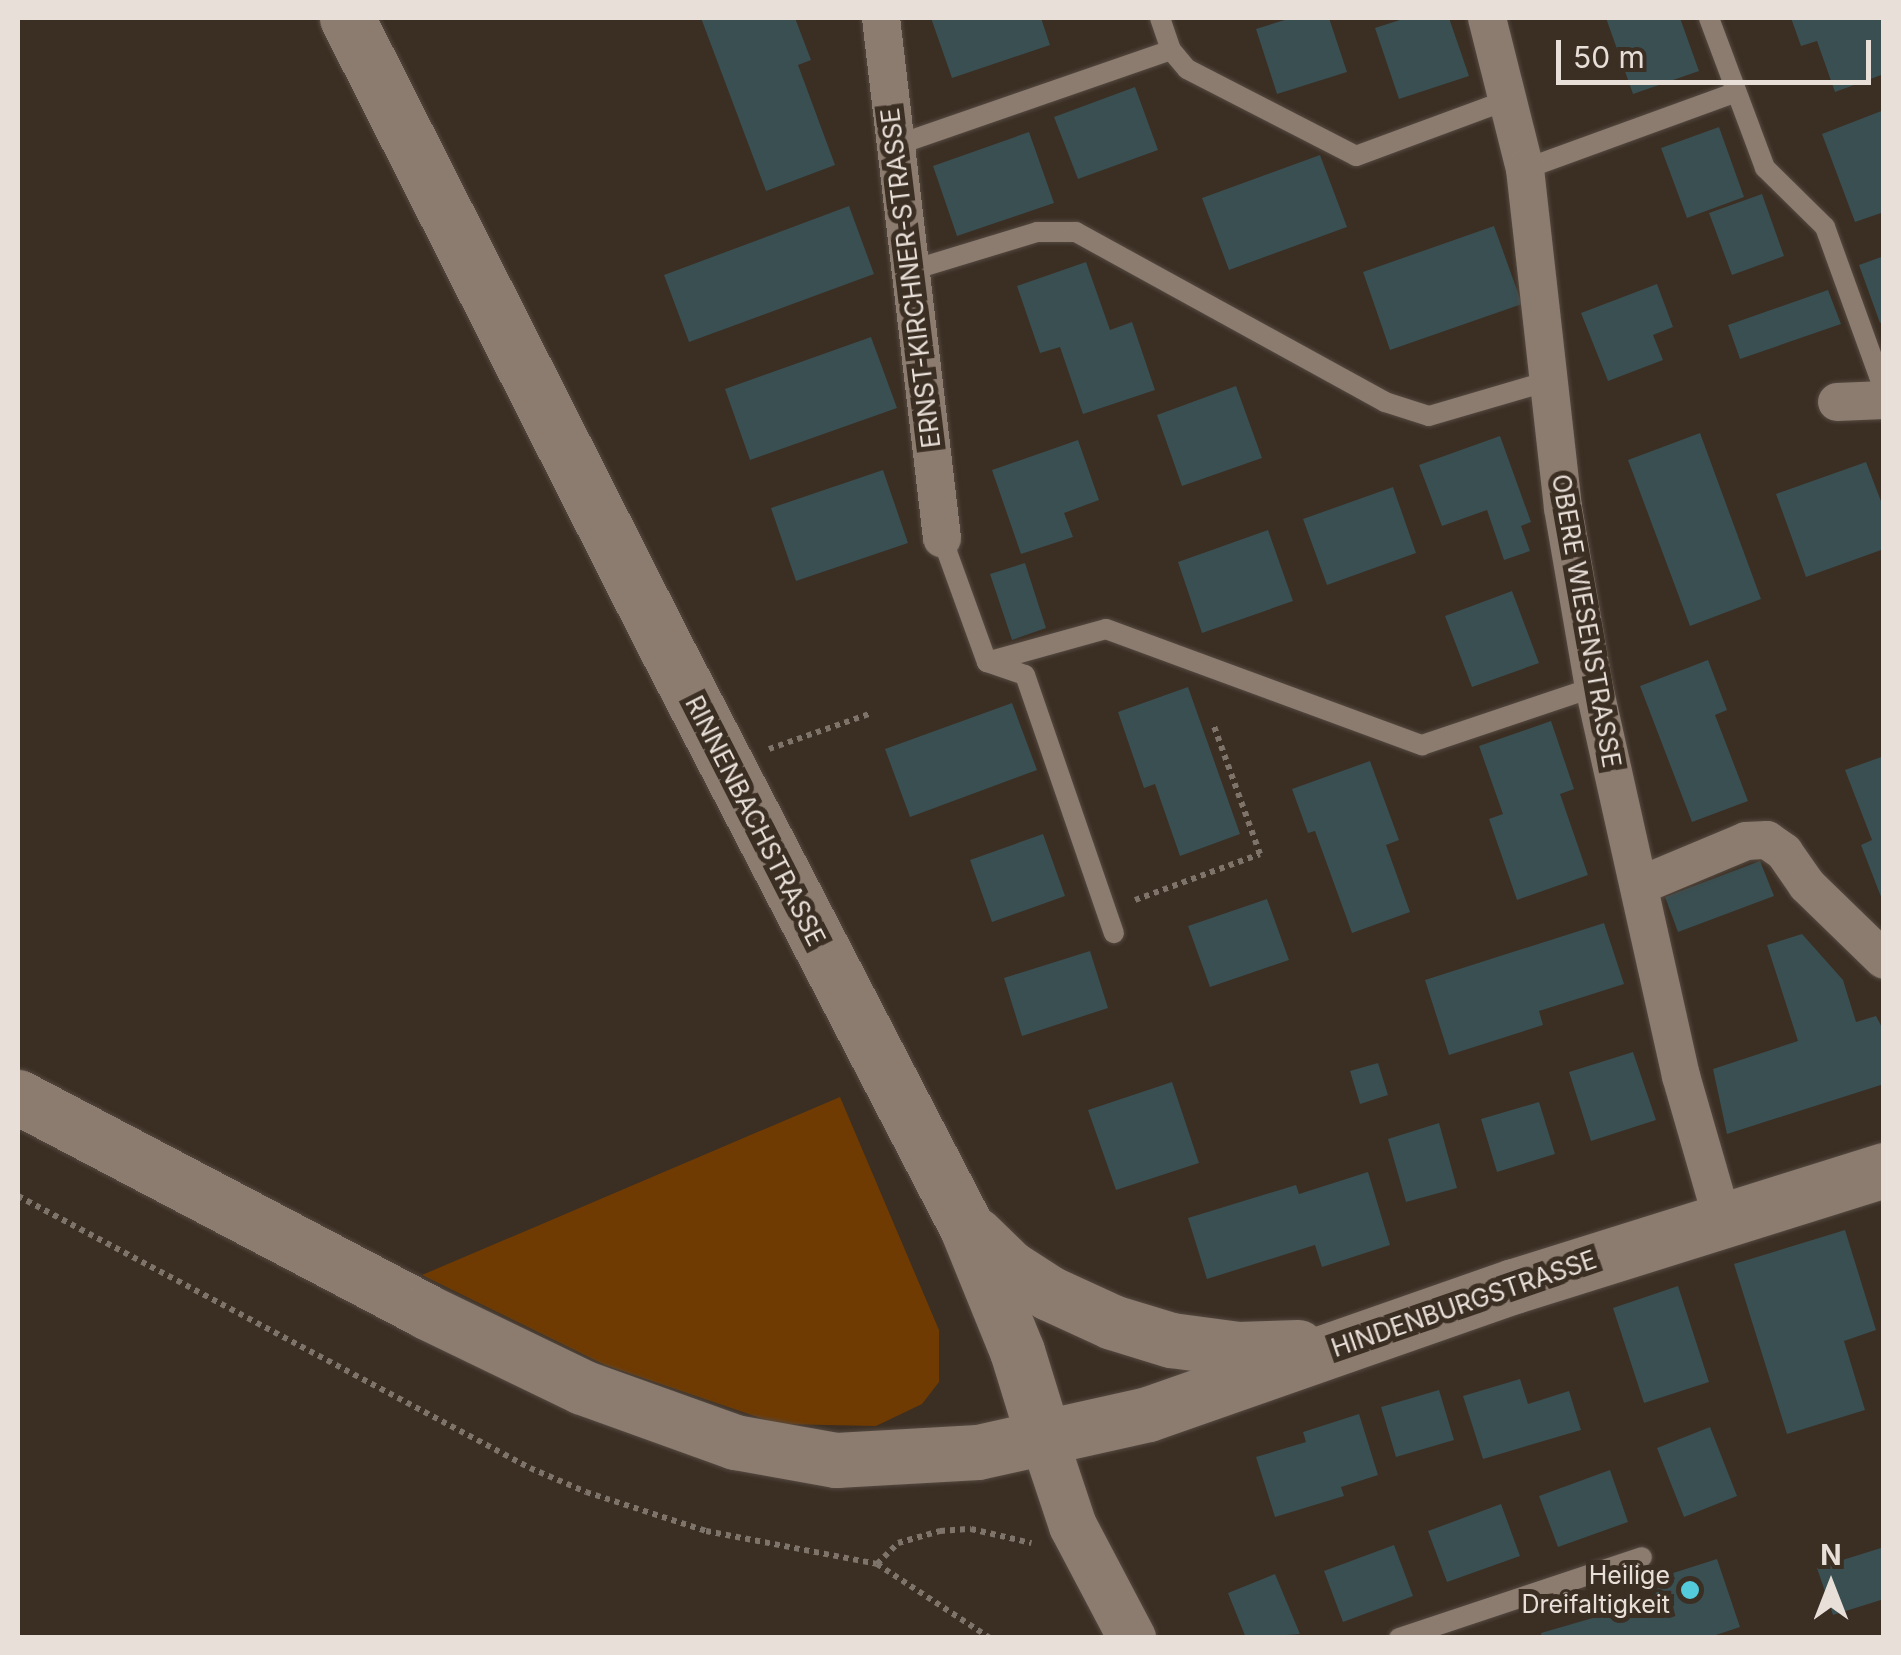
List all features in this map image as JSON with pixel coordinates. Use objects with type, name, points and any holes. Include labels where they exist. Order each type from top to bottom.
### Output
[{"type":"main road","name":"RINNENBACHSTRASSE","points":[[347,18],[670,656],[968,1228],[1016,1351],[1044,1439]]},
{"type":"main road","name":"HINDENBURGSTRASSE","points":[[18,1097],[427,1312],[582,1387],[686,1426],[754,1446],[836,1460],[942,1457],[1044,1439],[1148,1414],[1722,1218],[1884,1170]]},
{"type":"main road","points":[[968,1228],[1009,1267],[1049,1293],[1112,1322],[1171,1340],[1238,1349],[1341,1346]]},
{"type":"street","name":"ERNST-KIRCHNER-STRASSE","points":[[881,18],[942,538]]},
{"type":"street","name":"OBERE WIESENSTRASSE","points":[[1487,18],[1525,168],[1563,508],[1594,687],[1681,1076],[1722,1218]]},
{"type":"street","points":[[1837,402],[1884,400]]},
{"type":"street","points":[[1641,885],[1746,841],[1767,840],[1784,852],[1807,885],[1884,960]]},
{"type":"street","name":"RINNENBACHSTRASSE","points":[[1044,1439],[1074,1526],[1132,1638]]},
{"type":"lane","points":[[1160,18],[1171,50],[1188,69],[1356,156],[1508,100]]},
{"type":"lane","points":[[1709,18],[1765,168],[1825,227],[1884,390]]},
{"type":"lane","points":[[894,146],[1171,50]]},
{"type":"lane","points":[[1525,168],[1734,93]]},
{"type":"lane","points":[[909,272],[1037,232],[1076,232],[1385,402],[1429,416],[1549,380]]},
{"type":"lane","points":[[942,538],[987,662]]},
{"type":"lane","points":[[987,662],[1106,629],[1422,744],[1594,687]]},
{"type":"lane","points":[[987,662],[1025,675],[1114,933]]},
{"type":"lane","points":[[1400,1638],[1642,1556]]},
{"type":"path","points":[[758,752],[872,713]]},
{"type":"path","points":[[1106,910],[1260,854],[1214,726]]},
{"type":"path","points":[[18,1196],[471,1438],[572,1486],[706,1531],[877,1564],[990,1638]]},
{"type":"path","points":[[877,1564],[898,1543],[919,1534],[971,1529],[1035,1544],[1074,1526]]},
{"type":"shaded area","points":[[840,1097],[939,1330],[939,1382],[922,1404],[876,1426],[778,1424],[605,1365],[422,1275]]},
{"type":"building","points":[[701,18],[795,18],[811,60],[798,65],[835,165],[766,191]]},
{"type":"building","points":[[931,18],[1041,18],[1050,45],[952,78]]},
{"type":"building","points":[[1291,18],[1329,18],[1347,72],[1277,94],[1256,29]]},
{"type":"building","points":[[1406,18],[1449,18],[1469,76],[1399,99],[1375,28]]},
{"type":"building","points":[[1606,18],[1680,18],[1699,71],[1633,94]]},
{"type":"building","points":[[1791,18],[1884,18],[1884,74],[1835,92],[1817,41],[1801,46]]},
{"type":"building","points":[[1135,87],[1158,150],[1078,179],[1054,117]]},
{"type":"building","points":[[1884,110],[1884,212],[1855,222],[1822,134]]},
{"type":"building","points":[[1719,127],[1744,197],[1687,218],[1661,148]]},
{"type":"building","points":[[1029,132],[1054,203],[957,236],[933,166]]},
{"type":"building","points":[[1320,155],[1347,227],[1229,270],[1202,198]]},
{"type":"building","points":[[1762,194],[1784,256],[1732,275],[1709,213]]},
{"type":"building","points":[[849,206],[874,274],[689,342],[664,275]]},
{"type":"building","points":[[1494,226],[1522,304],[1390,350],[1363,272]]},
{"type":"building","points":[[1884,256],[1884,321],[1880,323],[1859,265]]},
{"type":"building","points":[[1086,262],[1110,330],[1132,322],[1155,390],[1083,414],[1060,347],[1040,353],[1017,286]]},
{"type":"building","points":[[1657,284],[1673,327],[1653,335],[1663,360],[1608,381],[1581,313]]},
{"type":"building","points":[[1828,290],[1841,324],[1740,359],[1728,325]]},
{"type":"building","points":[[871,337],[897,408],[750,460],[725,389]]},
{"type":"building","points":[[1236,386],[1262,458],[1182,486],[1157,415]]},
{"type":"building","points":[[1700,433],[1761,599],[1690,626],[1628,460]]},
{"type":"building","points":[[1500,436],[1531,522],[1521,526],[1530,551],[1504,560],[1487,510],[1442,526],[1419,465]]},
{"type":"building","points":[[1078,440],[1099,500],[1064,513],[1073,537],[1021,554],[992,470]]},
{"type":"building","points":[[1866,462],[1884,509],[1884,549],[1806,577],[1776,494]]},
{"type":"building","points":[[883,470],[908,543],[796,581],[771,508]]},
{"type":"building","points":[[1393,487],[1416,553],[1327,585],[1303,519]]},
{"type":"building","points":[[1268,530],[1293,601],[1202,633],[1178,562]]},
{"type":"building","points":[[1025,563],[1046,628],[1012,640],[990,574]]},
{"type":"building","points":[[1512,591],[1539,663],[1472,687],[1445,616]]},
{"type":"building","points":[[1708,660],[1727,710],[1715,715],[1748,801],[1692,822],[1640,686]]},
{"type":"building","points":[[1188,687],[1240,834],[1180,856],[1155,784],[1144,788],[1118,712]]},
{"type":"building","points":[[1012,703],[1037,770],[910,817],[885,749]]},
{"type":"building","points":[[1551,721],[1574,789],[1560,794],[1588,875],[1517,900],[1489,819],[1503,814],[1479,746]]},
{"type":"building","points":[[1884,756],[1883,902],[1861,845],[1872,840],[1845,770]]},
{"type":"building","points":[[1370,761],[1399,840],[1386,845],[1410,912],[1352,933],[1315,831],[1308,833],[1292,789]]},
{"type":"building","points":[[1043,834],[1065,896],[992,922],[970,860]]},
{"type":"building","points":[[1760,861],[1774,896],[1678,932],[1665,897]]},
{"type":"building","points":[[1267,899],[1289,960],[1210,987],[1188,926]]},
{"type":"building","points":[[1604,923],[1624,984],[1539,1011],[1543,1025],[1449,1055],[1425,980]]},
{"type":"building","points":[[1802,934],[1843,980],[1856,1022],[1876,1016],[1884,1031],[1884,1084],[1727,1134],[1713,1069],[1798,1041],[1767,945]]},
{"type":"building","points":[[1090,951],[1108,1008],[1022,1036],[1004,978]]},
{"type":"building","points":[[1633,1052],[1656,1120],[1591,1141],[1569,1072]]},
{"type":"building","points":[[1378,1063],[1388,1095],[1360,1104],[1350,1071]]},
{"type":"building","points":[[1172,1082],[1199,1163],[1116,1190],[1088,1110]]},
{"type":"building","points":[[1539,1102],[1555,1154],[1497,1172],[1481,1119]]},
{"type":"building","points":[[1439,1123],[1457,1188],[1406,1202],[1388,1139]]},
{"type":"building","points":[[1368,1172],[1390,1245],[1322,1267],[1315,1245],[1207,1279],[1188,1218],[1296,1185],[1299,1194]]},
{"type":"building","points":[[1845,1230],[1876,1330],[1844,1341],[1865,1410],[1787,1434],[1734,1264]]},
{"type":"building","points":[[1678,1286],[1709,1382],[1644,1403],[1613,1308]]},
{"type":"building","points":[[1520,1379],[1528,1404],[1569,1391],[1581,1430],[1483,1459],[1463,1396]]},
{"type":"building","points":[[1439,1390],[1454,1440],[1396,1457],[1381,1407]]},
{"type":"building","points":[[1359,1414],[1378,1475],[1341,1487],[1344,1496],[1275,1517],[1256,1457],[1306,1442],[1303,1432]]},
{"type":"building","points":[[1710,1427],[1737,1496],[1684,1517],[1657,1448]]},
{"type":"building","points":[[1610,1470],[1628,1522],[1558,1547],[1539,1496]]},
{"type":"building","points":[[1501,1504],[1520,1556],[1447,1582],[1428,1531]]},
{"type":"building","points":[[1394,1545],[1413,1596],[1343,1622],[1324,1571]]},
{"type":"building","points":[[1884,1547],[1884,1599],[1833,1615],[1817,1568]]},
{"type":"building","name":"Heilige Dreifaltigkeit","points":[[1717,1559],[1740,1627],[1707,1638],[1542,1638],[1541,1633],[1655,1600],[1648,1581]]},
{"type":"building","points":[[1275,1574],[1300,1634],[1246,1638],[1228,1593]]},
{"type":"place","name":"Heilige Dreifaltigkeit","points":[[1690,1590]]}]
